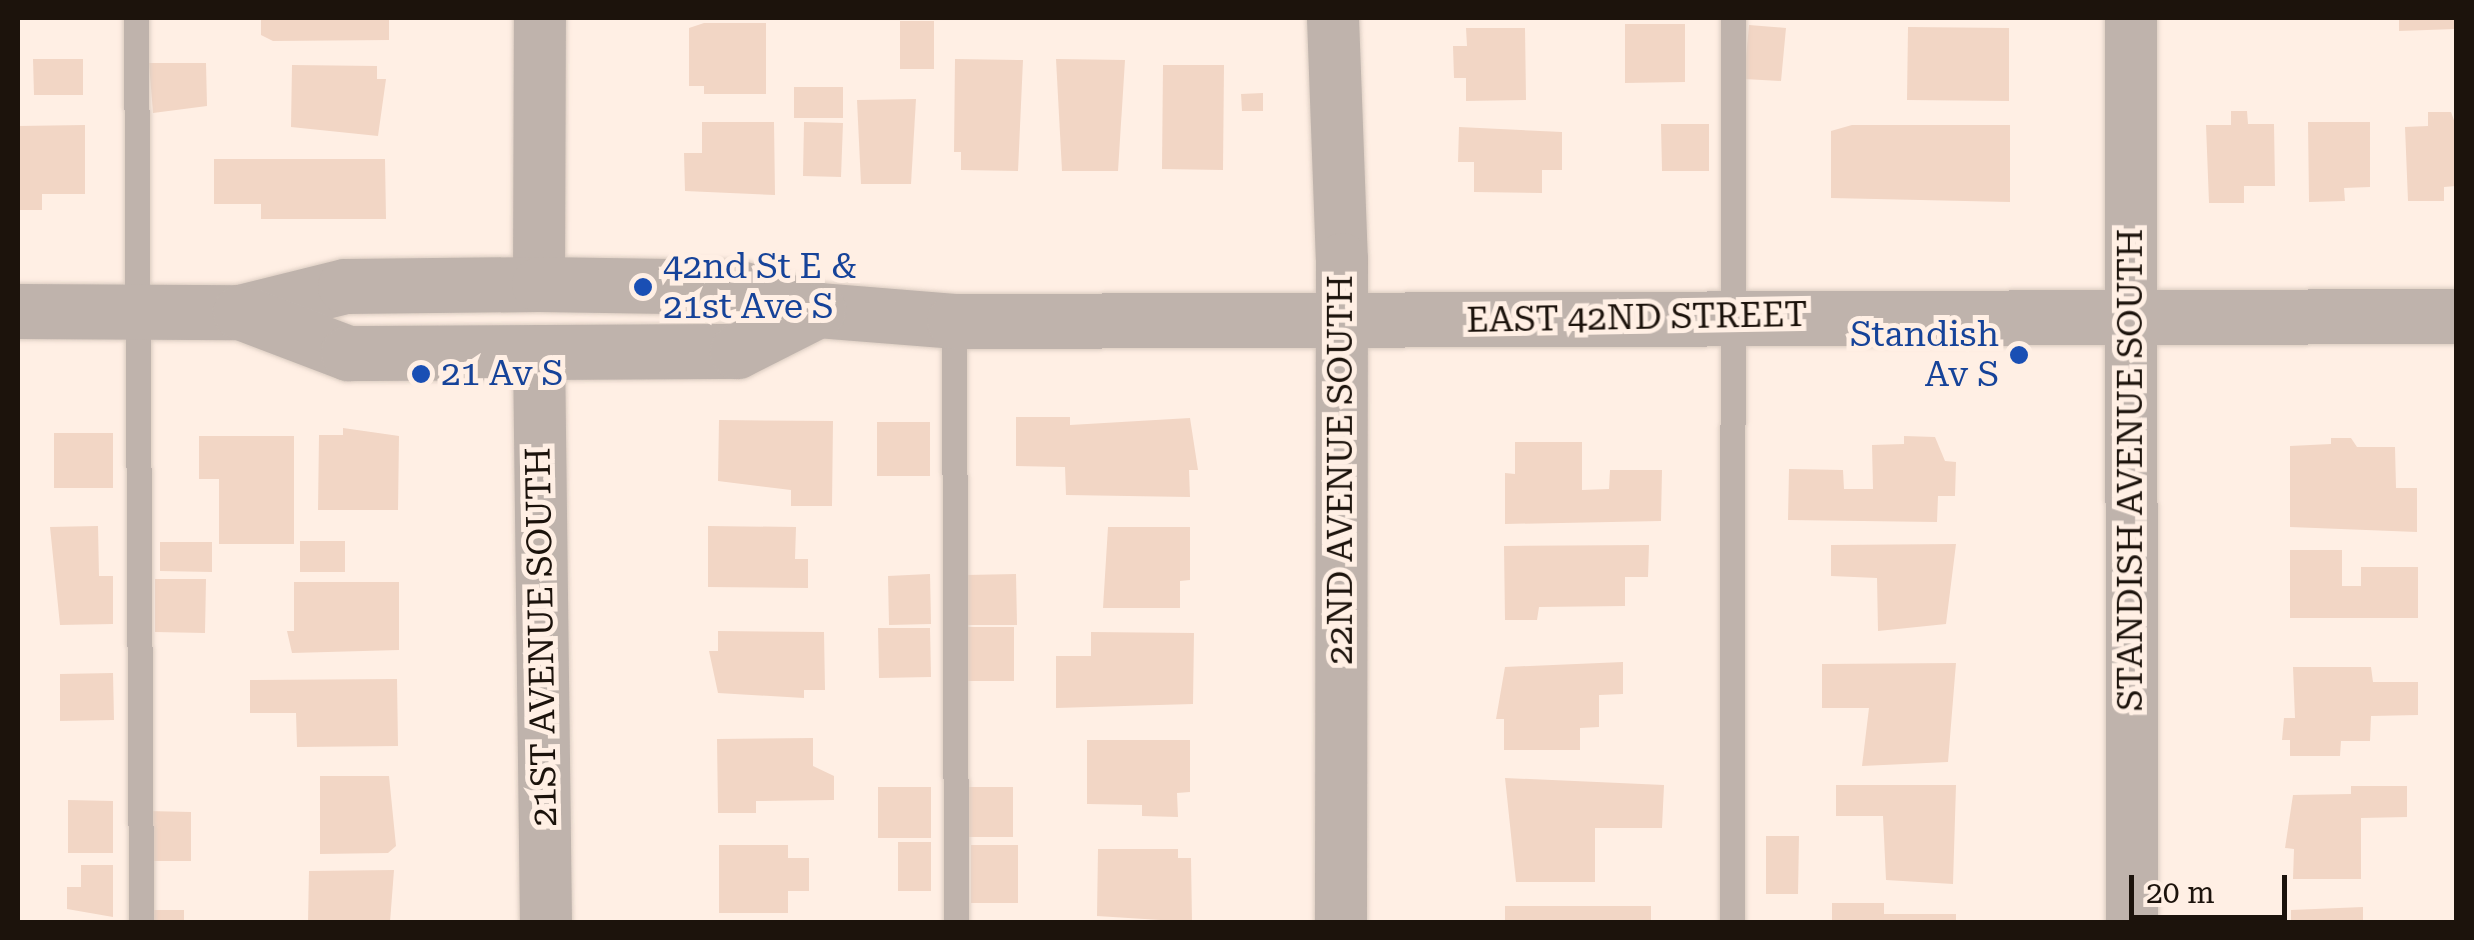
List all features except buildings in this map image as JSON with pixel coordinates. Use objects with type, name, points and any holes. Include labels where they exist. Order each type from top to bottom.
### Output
[{"type":"street","points":[[539,284],[540,18]]},
{"type":"street","name":"22ND AVENUE SOUTH","points":[[1333,18],[1342,321],[1341,922]]},
{"type":"street","name":"STANDISH AVENUE SOUTH","points":[[2131,18],[2132,922]]},
{"type":"street","name":"EAST 42ND STREET","points":[[18,312],[240,312],[346,286],[539,284],[736,287],[818,310],[954,321],[2456,316]]},
{"type":"street","name":"EAST 42ND STREET","points":[[240,312],[348,353],[737,350],[818,310]]},
{"type":"street","name":"21ST AVENUE SOUTH","points":[[539,350],[546,922]]},
{"type":"lane","points":[[136,18],[142,922]]},
{"type":"lane","points":[[1732,922],[1733,18]]},
{"type":"lane","points":[[954,321],[956,922]]},
{"type":"place","name":"42nd St E & 21st Ave S","points":[[643,287]]},
{"type":"place","name":"Standish Av S","points":[[2019,355]]},
{"type":"place","name":"21 Av S","points":[[421,374]]}]
